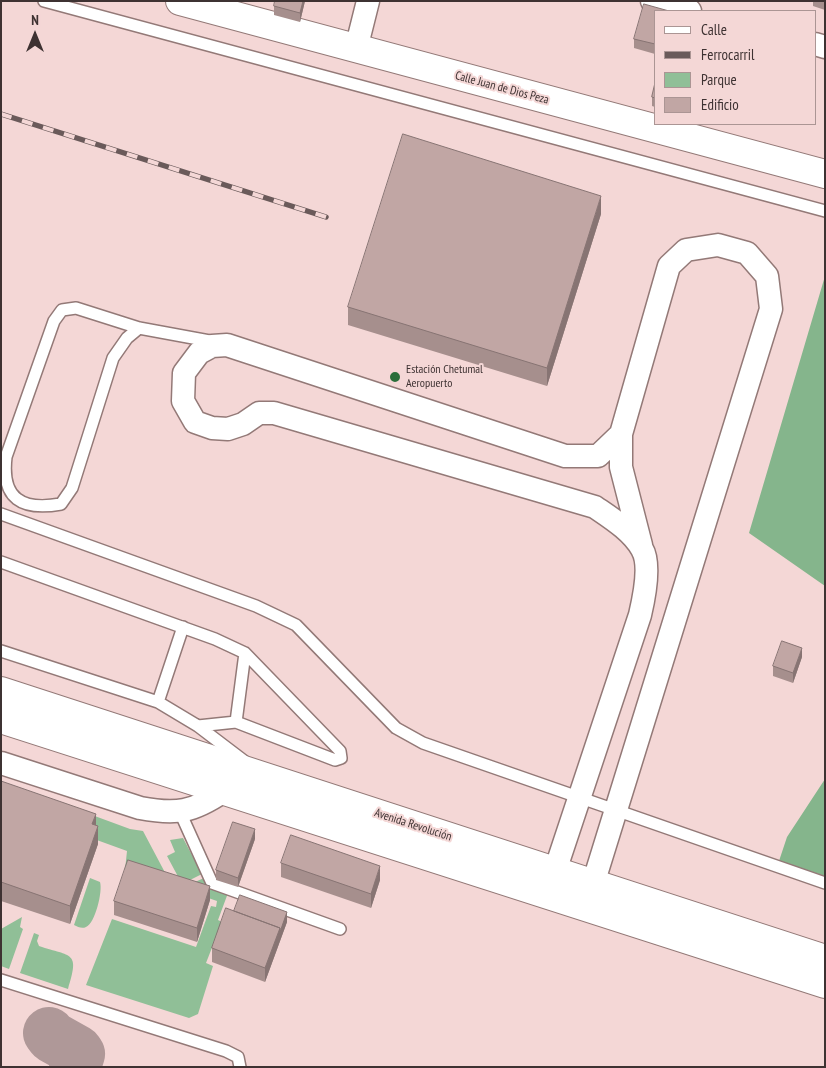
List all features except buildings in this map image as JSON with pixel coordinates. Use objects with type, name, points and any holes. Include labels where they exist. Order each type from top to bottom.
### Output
[{"type":"street","name":"Calle Juan de Dios Peza","points":[[180,1],[825,174]]},
{"type":"street","points":[[356,49],[368,1]]},
{"type":"street","points":[[652,1],[686,10]]},
{"type":"street","points":[[554,871],[640,615],[647,585],[642,550],[621,467],[621,434],[669,266],[686,250],[718,245],[747,253],[767,276],[771,309],[614,810],[593,884]]},
{"type":"street","points":[[621,434],[598,456],[565,456],[227,345],[212,346],[199,353],[184,373],[183,401],[195,422],[212,428],[228,429],[243,424],[259,413],[274,413],[595,507],[620,525],[642,550]]},
{"type":"street","name":"Avenida Revolución","points":[[1,690],[265,777],[439,847],[705,933],[825,959]]},
{"type":"street","name":"Avenida Revolución","points":[[1,719],[224,791],[439,847],[554,871],[593,884],[825,984]]},
{"type":"street","points":[[1,763],[140,808],[163,813],[180,812],[202,806],[224,791]]},
{"type":"lane","points":[[44,1],[825,211]]},
{"type":"lane","points":[[139,328],[127,338],[114,358],[72,488],[61,504],[41,508],[22,504],[8,490],[4,474],[6,457],[54,321],[62,310],[76,308],[139,328],[227,345]]},
{"type":"lane","points":[[1,514],[256,606],[296,625],[396,728],[423,743],[825,883]]},
{"type":"lane","points":[[1,562],[183,627],[245,652],[340,751],[341,758],[335,760],[236,722],[198,726]]},
{"type":"lane","points":[[158,702],[183,627]]},
{"type":"lane","points":[[1,651],[158,702],[198,726],[265,777]]},
{"type":"lane","points":[[236,722],[245,652]]},
{"type":"lane","points":[[180,812],[212,883],[340,929]]},
{"type":"lane","points":[[1,980],[226,1051],[238,1057],[240,1067]]},
{"type":"green space","points":[[825,276],[825,586],[749,533]]},
{"type":"green space","points":[[825,779],[825,876],[779,861],[787,837]]},
{"type":"green space","points":[[73,808],[130,829],[143,831],[170,882],[125,870],[127,851],[94,839],[98,828],[69,817]]},
{"type":"green space","points":[[183,838],[202,874],[182,884],[167,856],[175,852],[170,840]]},
{"type":"green space","points":[[90,878],[100,882],[99,899],[95,914],[89,925],[80,928],[74,925]]},
{"type":"green space","points":[[204,878],[228,893],[218,920],[222,922],[206,963],[213,966],[198,1014],[189,1018],[86,985],[112,919],[196,947],[211,906],[216,907],[217,901],[185,890],[186,886]]},
{"type":"green space","points":[[22,917],[20,927],[23,929],[9,969],[1,966],[1,929]]},
{"type":"green space","points":[[34,933],[39,935],[37,941],[39,946],[70,957],[73,962],[73,968],[68,989],[20,973]]},
{"type":"taxiway","points":[[49,1033],[52,1037],[77,1051],[79,1054],[75,1067]]},
{"type":"railway","points":[[1,114],[326,217]]},
{"type":"place","name":"Estación Chetumal Aeropuerto","points":[[395,377]]}]
